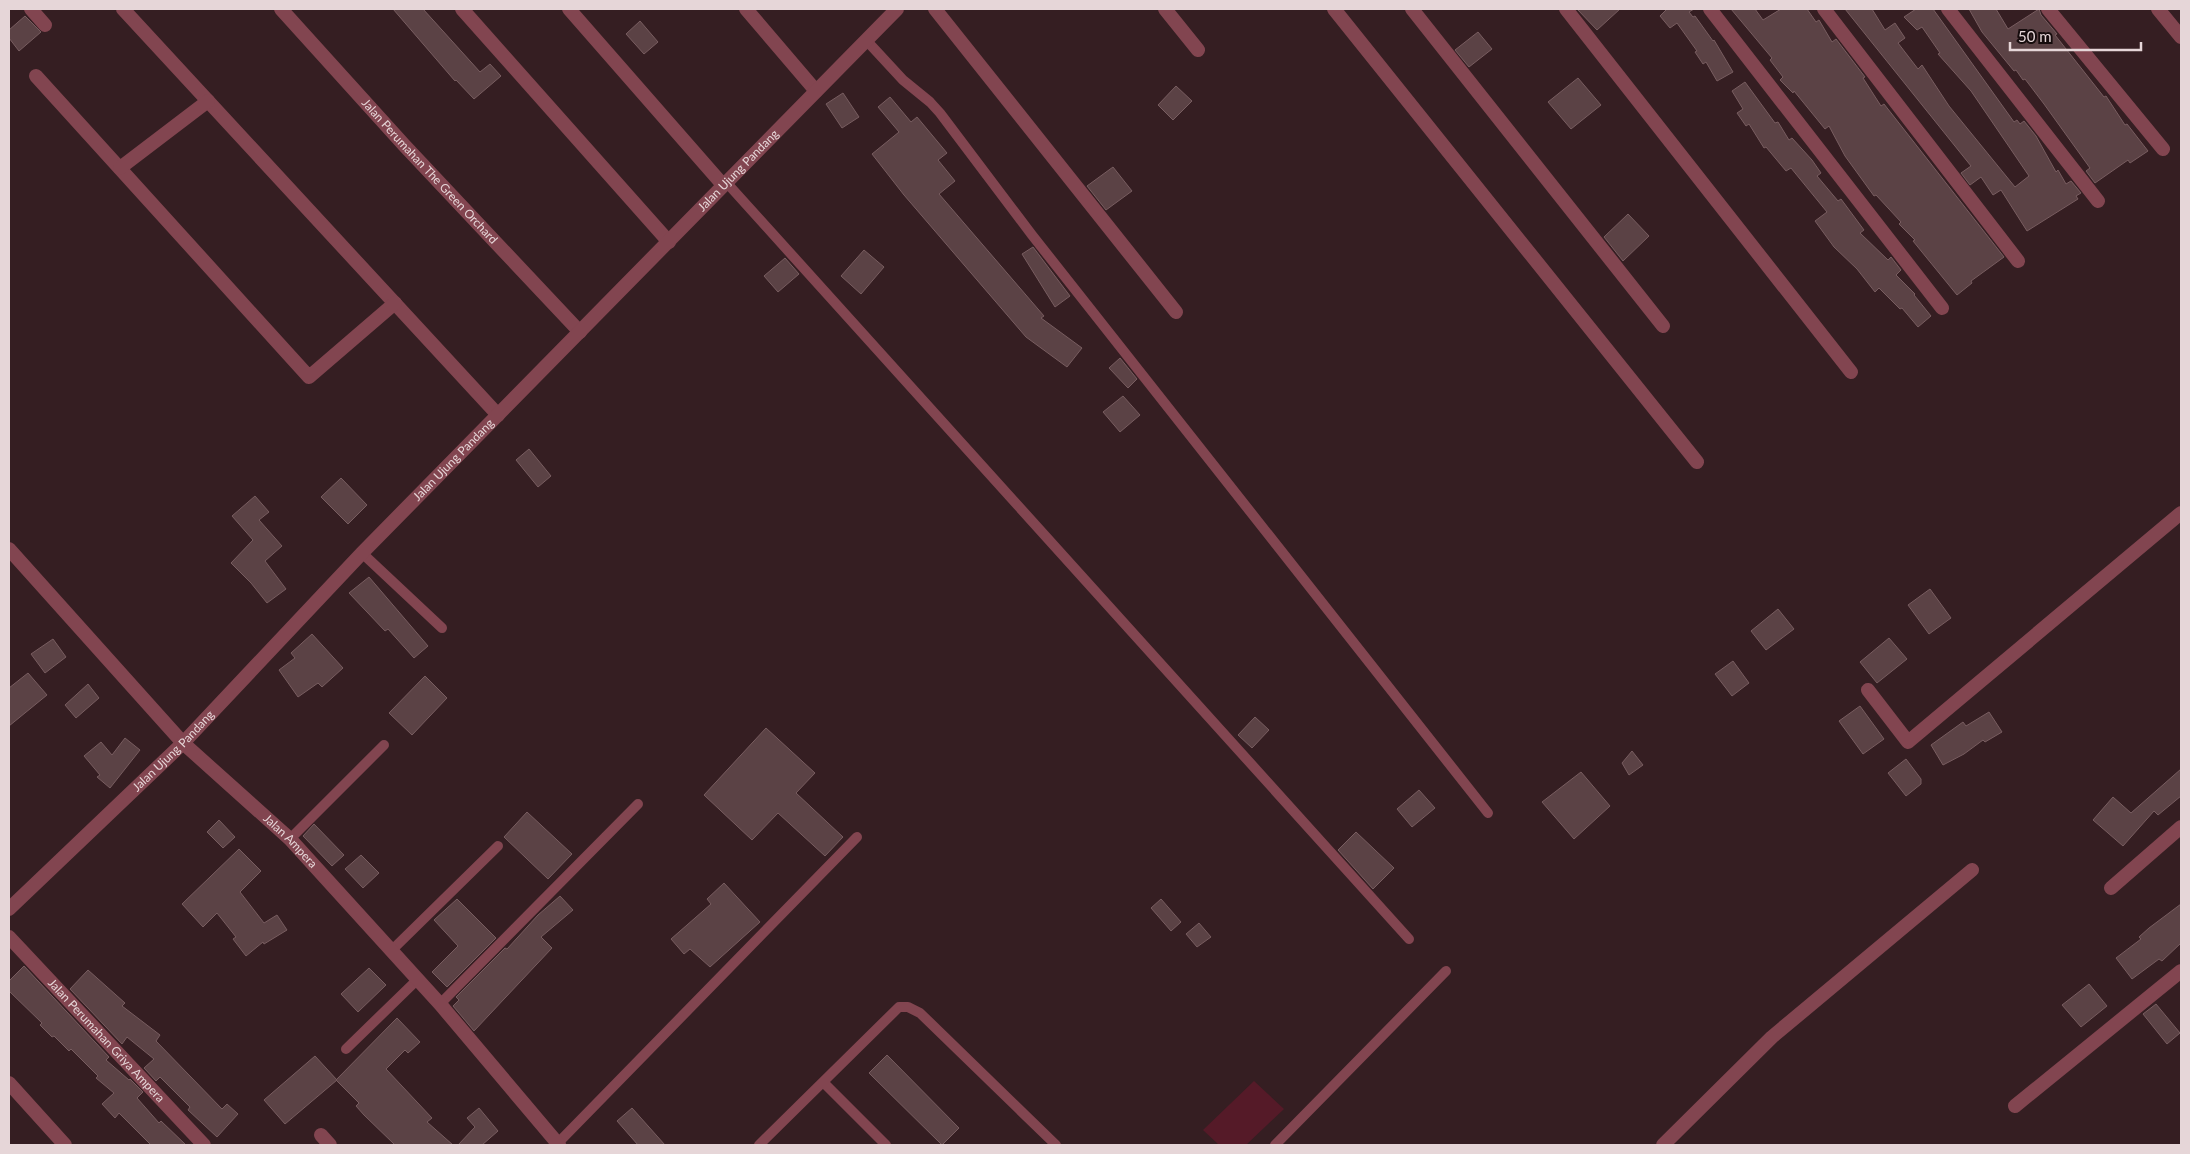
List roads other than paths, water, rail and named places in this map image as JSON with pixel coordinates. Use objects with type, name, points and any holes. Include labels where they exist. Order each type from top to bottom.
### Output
[{"type":"street","points":[[31,9],[46,25]]},
{"type":"street","points":[[123,9],[498,415]]},
{"type":"street","name":"Jalan Perumahan The Green Orchard","points":[[281,9],[404,145],[580,332]]},
{"type":"street","points":[[462,9],[669,242]]},
{"type":"street","points":[[570,9],[724,184]]},
{"type":"street","points":[[746,9],[816,91]]},
{"type":"street","points":[[935,9],[1176,312]]},
{"type":"street","points":[[1165,9],[1198,50]]},
{"type":"street","points":[[1334,9],[1697,462]]},
{"type":"street","points":[[1412,9],[1663,326]]},
{"type":"street","points":[[1566,9],[1852,372]]},
{"type":"street","points":[[1710,9],[1942,308]]},
{"type":"street","points":[[1824,9],[2018,260]]},
{"type":"street","points":[[1948,9],[2098,201]]},
{"type":"street","points":[[2048,9],[2163,149]]},
{"type":"street","points":[[2158,9],[2181,37]]},
{"type":"street","name":"Jalan Ujung Pandang","points":[[9,909],[183,743],[362,553],[669,242],[893,10]]},
{"type":"street","points":[[36,76],[309,377],[395,303]]},
{"type":"street","points":[[120,168],[208,101]]},
{"type":"street","points":[[1868,690],[1908,742],[2181,514]]},
{"type":"street","name":"Jalan Ampera","points":[[9,549],[183,743],[290,839],[440,1004],[558,1144]]},
{"type":"street","points":[[2110,888],[2181,827]]},
{"type":"street","points":[[1663,1145],[1772,1037],[1972,870]]},
{"type":"street","name":"Jalan Perumahan Griya Ampera","points":[[9,937],[204,1145]]},
{"type":"street","points":[[2015,1106],[2181,971]]},
{"type":"street","points":[[9,1083],[65,1145]]},
{"type":"lane","points":[[866,40],[898,76],[940,113],[1038,243],[1488,813]]},
{"type":"lane","points":[[724,184],[1409,939]]},
{"type":"lane","points":[[362,553],[442,628]]},
{"type":"lane","points":[[290,839],[384,745]]},
{"type":"lane","points":[[440,1004],[638,804]]},
{"type":"lane","points":[[558,1144],[857,838]]},
{"type":"lane","points":[[392,950],[498,846]]},
{"type":"lane","points":[[1275,1145],[1446,971]]},
{"type":"lane","points":[[346,1049],[418,979]]},
{"type":"lane","points":[[759,1145],[899,1007],[908,1006],[920,1013],[1056,1145]]},
{"type":"lane","points":[[823,1082],[886,1145]]}]
